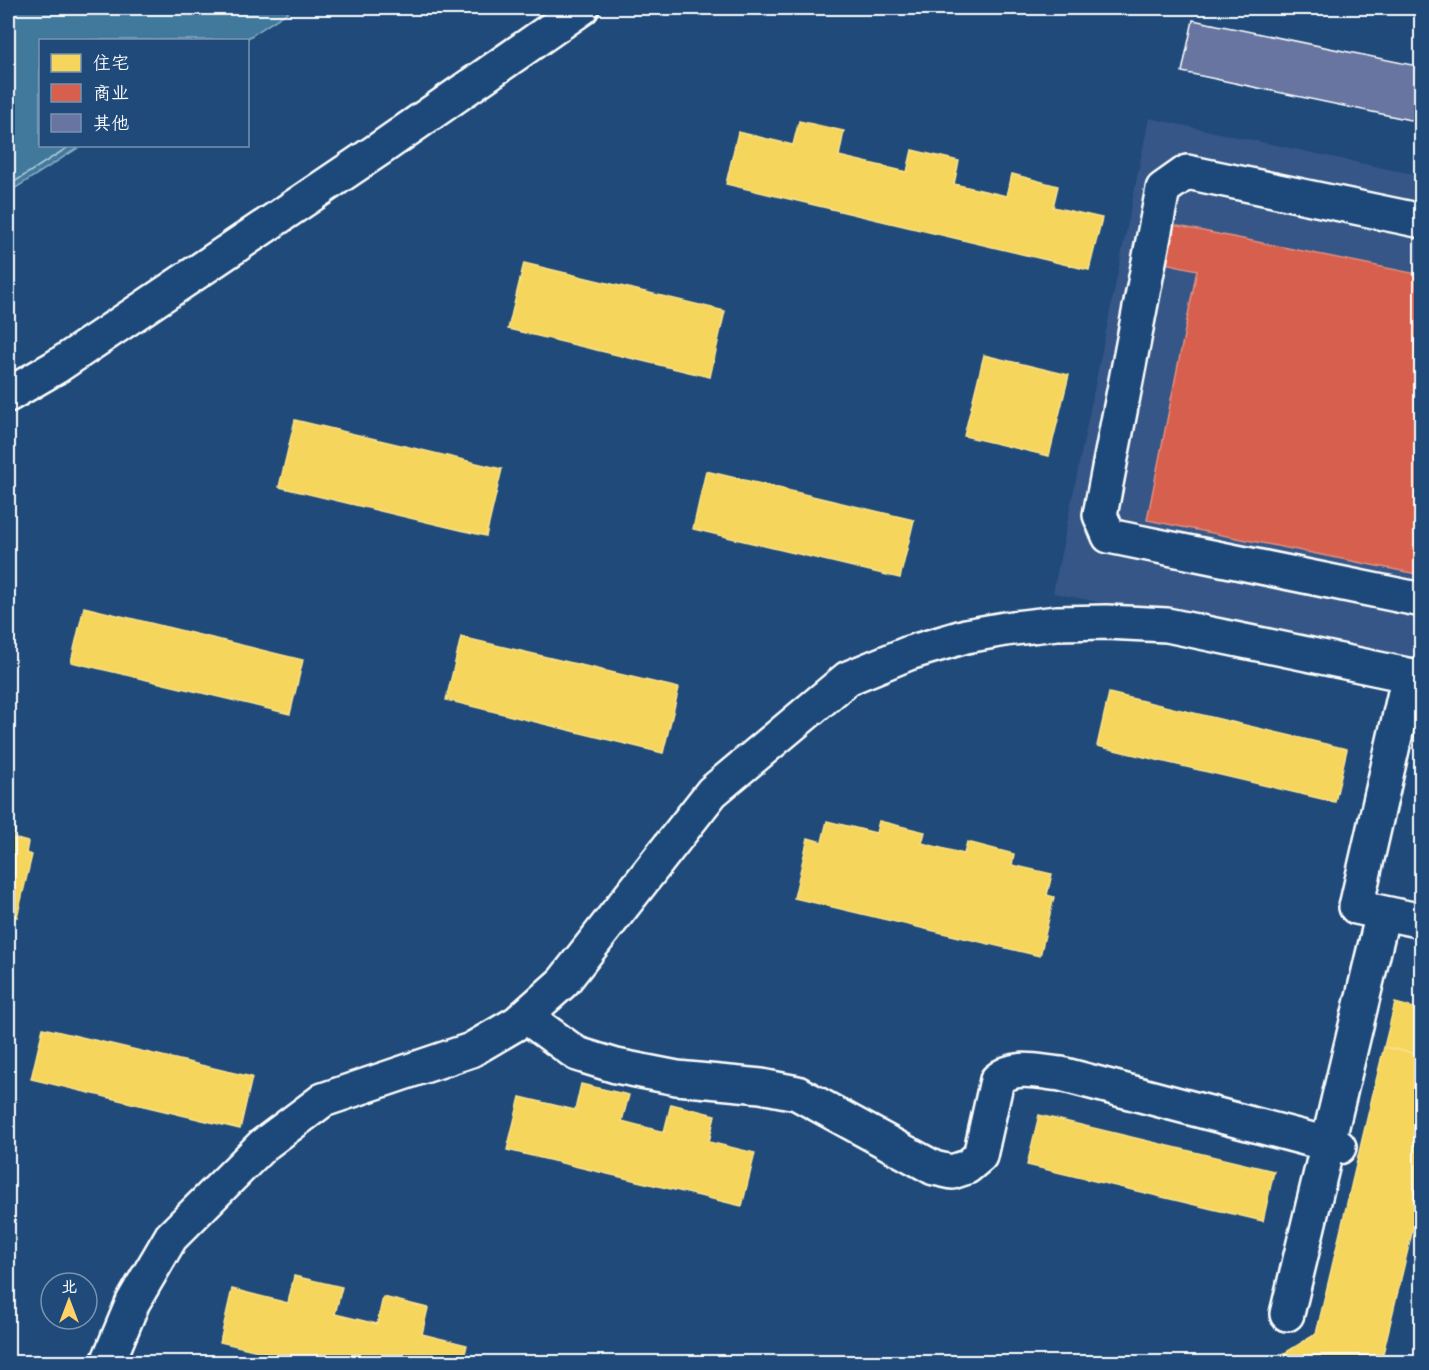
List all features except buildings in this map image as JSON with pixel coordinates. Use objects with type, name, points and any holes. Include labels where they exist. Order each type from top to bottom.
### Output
[{"type":"street","points":[[8,395],[56,367],[582,8]]},
{"type":"street","points":[[1422,221],[1187,172],[1162,189],[1100,515],[1108,537],[1422,600]]},
{"type":"street","points":[[108,1362],[133,1302],[171,1237],[263,1145],[323,1100],[471,1050],[517,1023],[563,982],[712,792],[848,678],[909,653],[966,636],[1005,629],[1057,623],[1106,622],[1167,625],[1415,677],[1356,907],[1422,921]]},
{"type":"street","points":[[1287,1314],[1334,1145],[1383,913]]},
{"type":"street","points":[[525,1016],[577,1054],[616,1066],[677,1078],[761,1086],[796,1093],[934,1168],[952,1172],[967,1167],[980,1156],[997,1080],[1004,1073],[1020,1069],[1061,1074],[1334,1145]]},
{"type":"shaded area","points":[[1149,118],[1421,176],[1421,667],[1053,593]]},
{"type":"water","points":[[8,8],[294,8],[247,39],[39,39],[39,147],[79,147],[8,193]]}]
